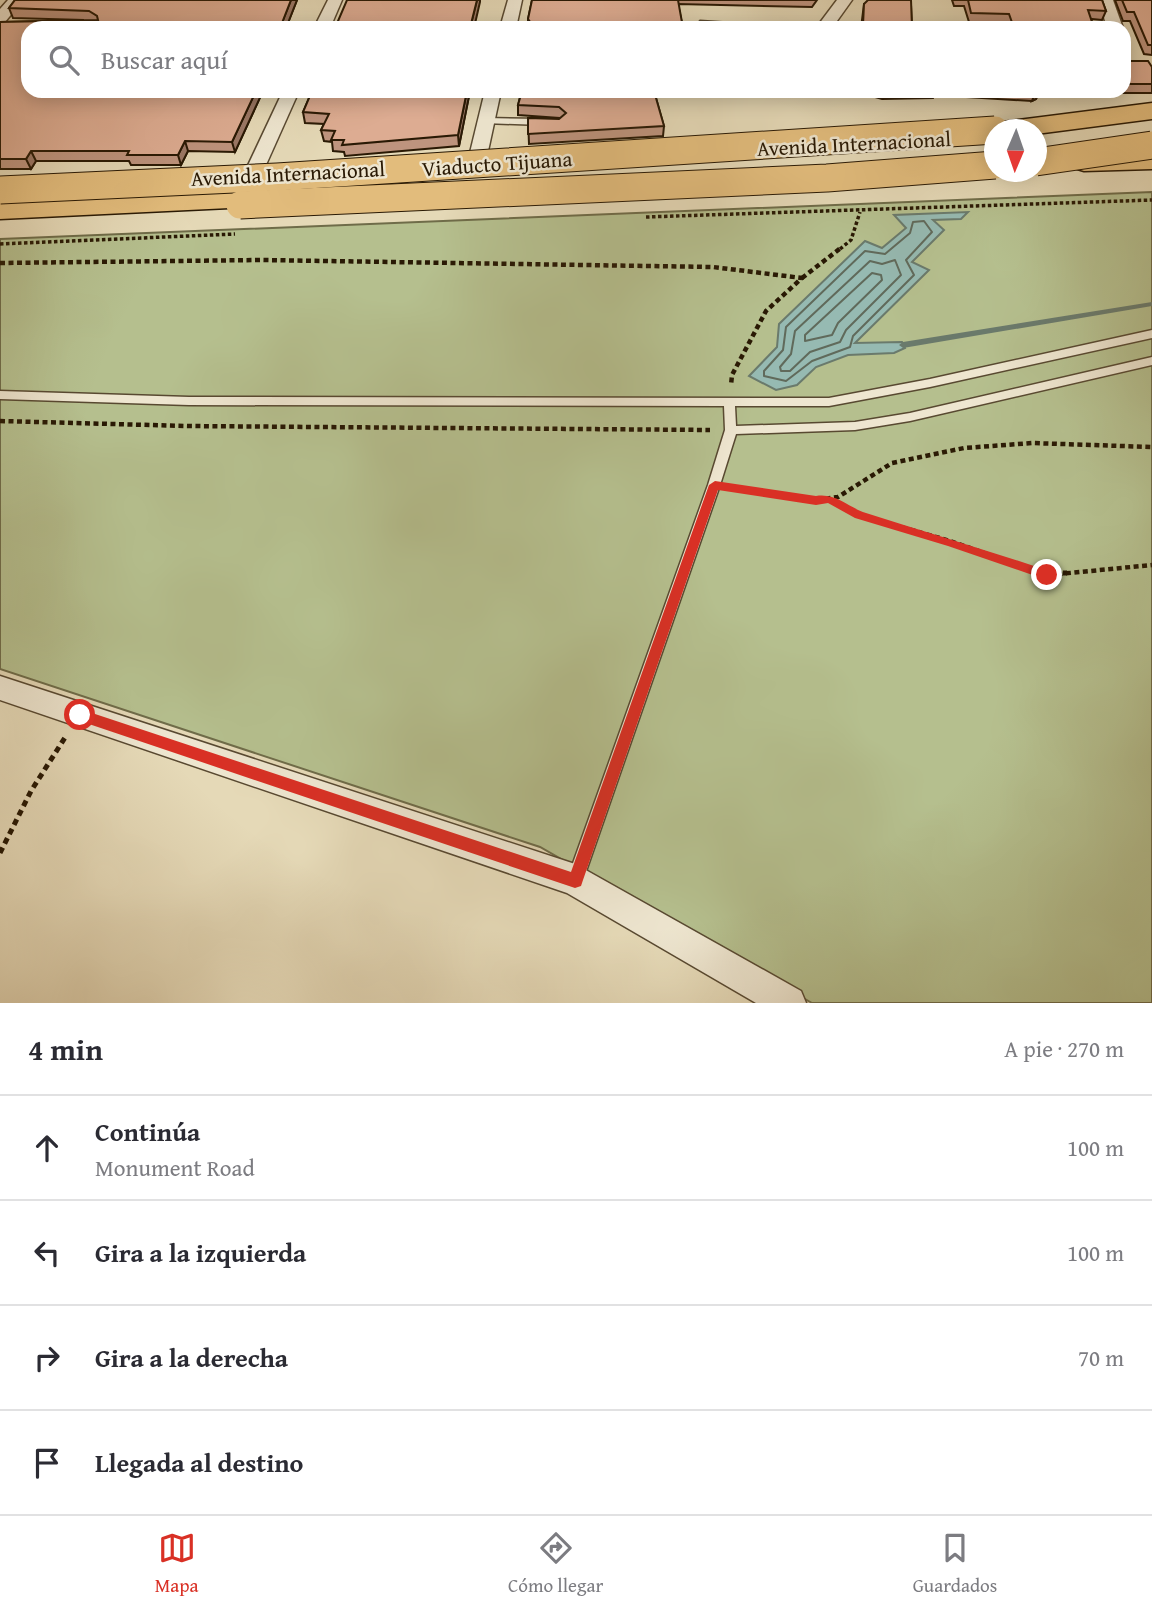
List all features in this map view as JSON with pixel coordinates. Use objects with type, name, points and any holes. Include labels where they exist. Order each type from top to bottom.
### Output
[{"type":"highway","points":[[1047,124],[1152,111]]},
{"type":"highway","points":[[1047,148],[1152,121]]},
{"type":"highway","points":[[1047,148],[1152,128]]},
{"type":"highway","name":"Viaducto Tijuana","points":[[0,188],[278,177],[984,131]]},
{"type":"highway","points":[[1047,150],[1152,145]]},
{"type":"highway","points":[[1047,150],[1152,152]]},
{"type":"highway","points":[[1047,151],[1152,161]]},
{"type":"highway","name":"Avenida Internacional","points":[[0,188],[476,165],[984,158]]},
{"type":"highway","name":"Viaducto Tijuana","points":[[0,209],[274,204],[827,178],[984,159]]},
{"type":"street","points":[[4,23],[16,0]]},
{"type":"street","points":[[325,21],[335,0]]},
{"type":"street","points":[[510,21],[514,0]]},
{"type":"street","points":[[1106,0],[1113,21]]},
{"type":"street","points":[[828,21],[839,3]]},
{"type":"street","points":[[252,176],[288,98]]},
{"type":"street","points":[[476,165],[491,98]]},
{"type":"street","points":[[3,692],[80,715],[575,880],[789,1003]]},
{"type":"lane","points":[[486,121],[547,122]]},
{"type":"lane","points":[[0,395],[189,401],[829,402],[930,383],[1152,334]]},
{"type":"lane","points":[[731,430],[855,426],[897,419],[1152,361]]},
{"type":"lane","points":[[575,880],[715,485],[731,430],[729,401]]},
{"type":"path","points":[[640,218],[1152,200]]},
{"type":"path","points":[[729,401],[732,375],[766,311],[802,278],[851,240],[860,212]]},
{"type":"path","points":[[0,244],[247,233]]},
{"type":"path","points":[[0,263],[262,260],[713,267],[802,278]]},
{"type":"path","points":[[0,421],[187,426],[731,430]]},
{"type":"path","points":[[715,485],[816,500],[829,499],[838,497],[891,463],[964,448],[1032,443],[1152,447]]},
{"type":"path","points":[[829,499],[859,515],[950,541],[1047,575],[1152,565]]},
{"type":"path","points":[[0,853],[31,791],[80,715]]},
{"type":"green space","points":[[1152,192],[1152,1003],[812,1003],[540,847],[0,669],[0,239]]},
{"type":"water","points":[[968,212],[961,219],[933,220],[944,230],[912,262],[929,270],[855,343],[902,342],[905,348],[894,353],[848,355],[816,367],[797,385],[776,390],[749,376],[777,347],[779,324],[865,241],[882,248],[906,228],[894,215]]},
{"type":"building","points":[[15,0],[291,0],[283,21],[49,21],[98,20],[97,16],[89,11],[9,8]]},
{"type":"building","points":[[347,0],[477,0],[472,21],[338,21]]},
{"type":"building","points":[[532,0],[678,0],[682,21],[530,21]]},
{"type":"building","points":[[868,0],[911,0],[912,21],[863,21],[864,4]]},
{"type":"building","points":[[968,0],[1102,0],[1106,11],[1088,10],[1092,21],[1012,21],[1009,14],[971,13]]},
{"type":"building","points":[[1122,0],[1152,0],[1152,45],[1148,45],[1134,12],[1127,12]]},
{"type":"building","points":[[0,22],[21,22],[21,98],[253,98],[232,142],[185,141],[178,155],[127,155],[129,151],[31,151],[26,159],[0,159]]},
{"type":"building","points":[[1131,61],[1148,61],[1152,67],[1152,84],[1131,84]]},
{"type":"building","points":[[309,98],[466,98],[458,135],[342,145],[344,140],[331,140],[335,131],[321,130],[329,114],[303,112]]},
{"type":"building","points":[[520,98],[656,98],[664,126],[528,134],[528,118],[559,119],[566,113],[559,107],[518,105]]},
{"type":"waterway","points":[[903,345],[1152,304]]},
{"type":"route","points":[[80,715],[575,880],[715,485],[816,500],[829,499],[859,515],[950,541],[1047,575]]}]
